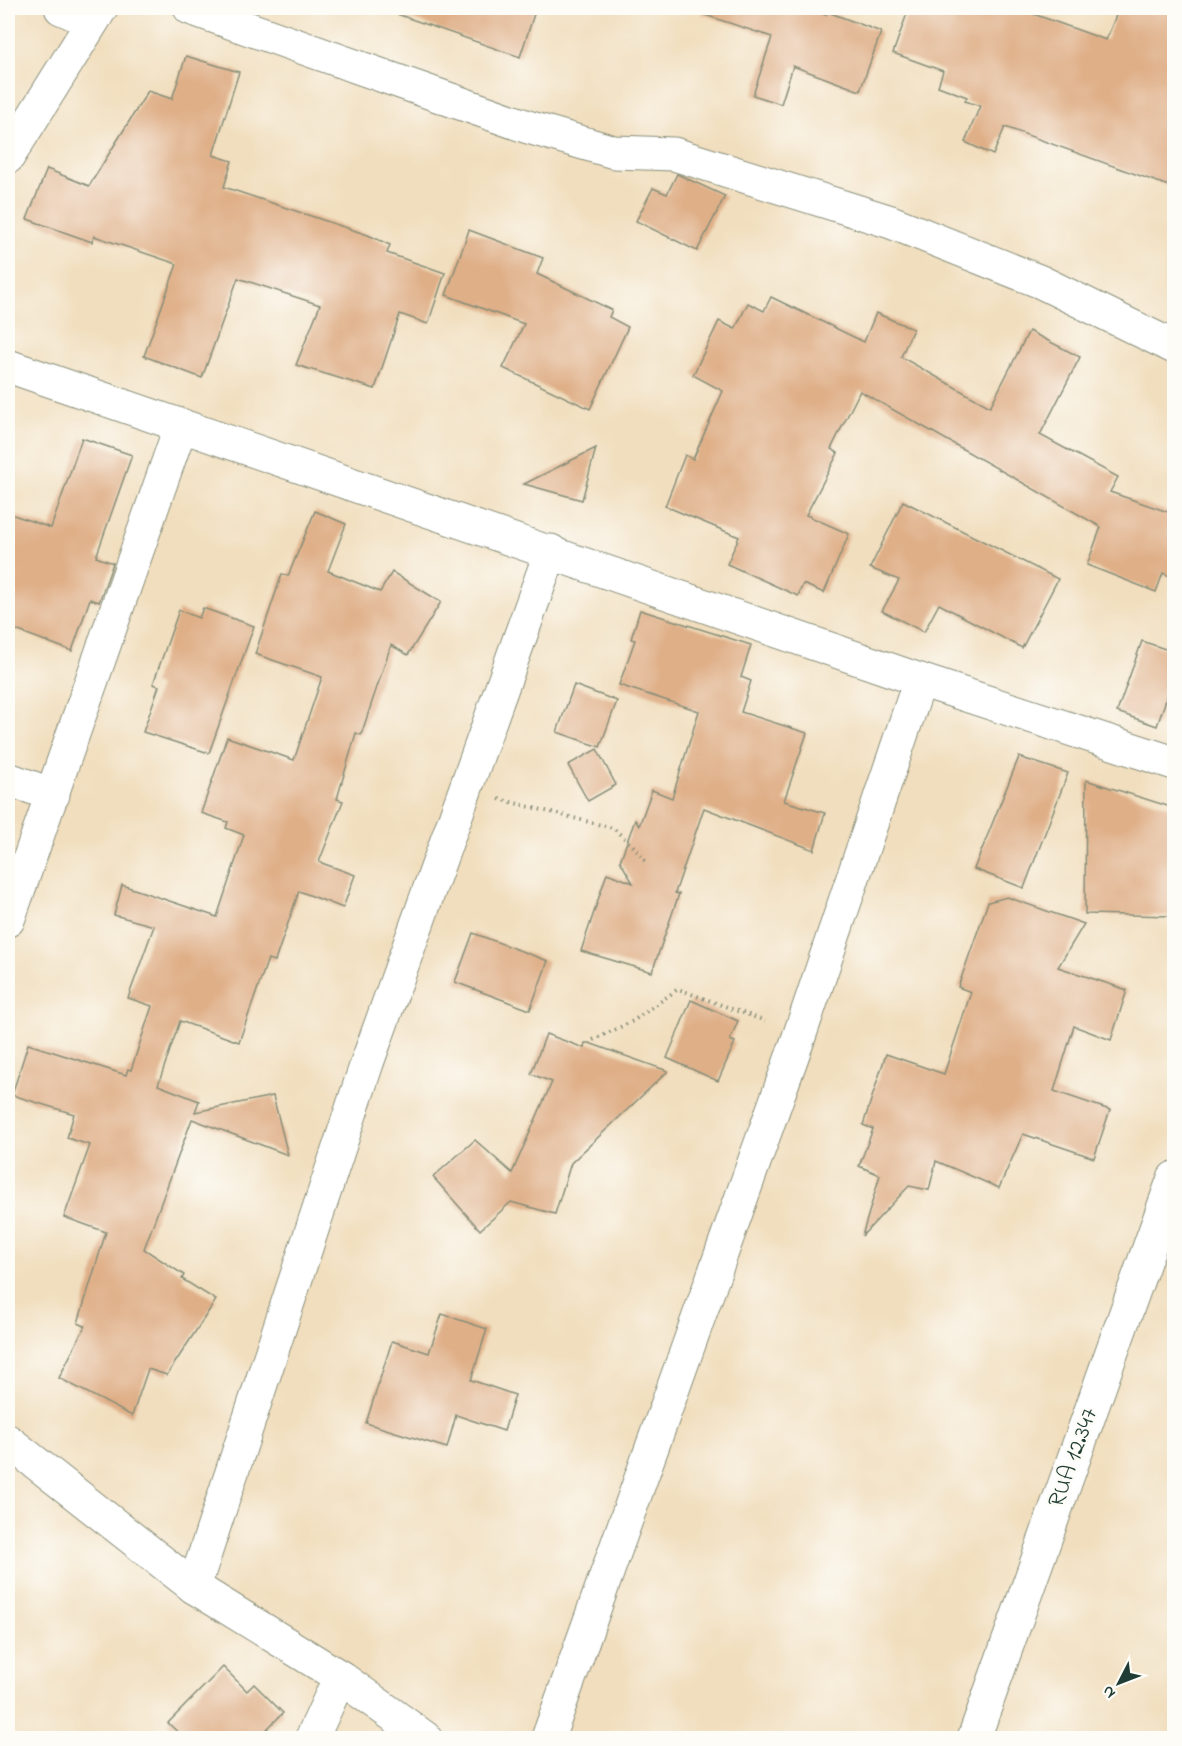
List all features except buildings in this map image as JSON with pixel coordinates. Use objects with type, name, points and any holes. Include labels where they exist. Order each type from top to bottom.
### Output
[{"type":"street","points":[[8,157],[96,14],[61,8]]},
{"type":"street","points":[[190,8],[528,127],[614,152],[674,154],[891,222],[1041,282],[1174,347]]},
{"type":"street","points":[[8,366],[551,551],[920,680],[1174,763]]},
{"type":"street","points":[[8,920],[181,425]]},
{"type":"street","points":[[194,1587],[367,1064],[551,551]]},
{"type":"street","points":[[548,1738],[800,1034],[920,680]]},
{"type":"street","points":[[8,778],[53,795]]},
{"type":"street","name":"RUA 12.347","points":[[974,1738],[1174,1178]]},
{"type":"street","points":[[8,1441],[194,1587],[340,1677],[425,1738]]},
{"type":"street","points":[[312,1738],[340,1677]]},
{"type":"path","points":[[466,791],[613,828],[633,846],[645,861]]},
{"type":"path","points":[[593,1040],[633,1021],[678,989],[800,1034]]}]
